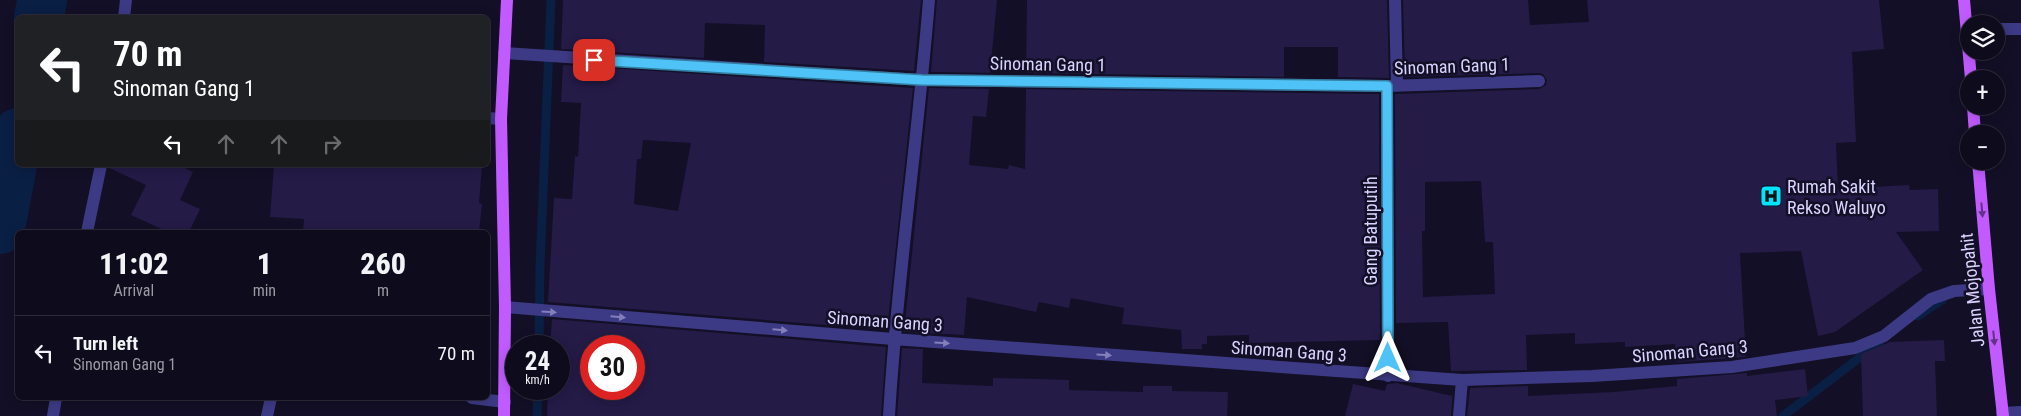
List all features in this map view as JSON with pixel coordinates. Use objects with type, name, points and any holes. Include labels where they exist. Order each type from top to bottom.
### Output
[{"type":"main road","points":[[504,416],[505,308],[501,120],[507,0]]},
{"type":"main road","points":[[1964,0],[1966,15]]},
{"type":"main road","name":"Jalan Mojopahit","points":[[1979,170],[1989,289],[2003,414]]},
{"type":"street","points":[[124,15],[126,0]]},
{"type":"street","points":[[889,416],[894,339],[929,0]]},
{"type":"street","name":"Gang Batuputih","points":[[1388,376],[1395,0]]},
{"type":"street","points":[[2005,29],[2021,29]]},
{"type":"street","name":"Sinoman Gang 1","points":[[504,53],[556,58],[922,80],[1392,86],[1539,81]]},
{"type":"street","points":[[490,118],[501,120]]},
{"type":"street","points":[[87,230],[101,167]]},
{"type":"street","name":"Sinoman Gang 3","points":[[505,308],[894,339],[1462,380],[1592,376],[1732,367],[1855,348],[1884,336],[1930,299],[1954,291],[1989,289]]},
{"type":"street","points":[[1458,416],[1462,380]]},
{"type":"street","points":[[53,416],[56,400]]},
{"type":"street","points":[[267,416],[271,400]]},
{"type":"street","points":[[488,400],[505,402]]},
{"type":"street","points":[[2003,414],[2021,412]]},
{"type":"building","points":[[563,0],[921,0],[914,71],[764,62],[765,25],[705,23],[704,58],[561,49]]},
{"type":"building","points":[[937,0],[997,0],[990,73],[931,72]]},
{"type":"building","points":[[1027,0],[1387,0],[1389,78],[1338,77],[1338,47],[1284,47],[1284,77],[1026,73]]},
{"type":"building","points":[[1403,0],[1528,0],[1530,25],[1589,22],[1587,0],[1879,0],[1884,49],[1852,52],[1856,142],[1836,143],[1838,189],[1909,185],[1910,190],[1938,189],[1939,231],[1896,232],[1923,270],[1835,332],[1818,336],[1801,251],[1740,253],[1746,357],[1676,362],[1675,344],[1625,347],[1625,342],[1575,344],[1575,333],[1526,335],[1527,370],[1451,371],[1448,322],[1396,323],[1395,94],[1539,89],[1546,85],[1547,80],[1543,74],[1539,73],[1405,77]],"holes":[[[1481,181],[1485,242],[1493,242],[1495,294],[1423,297],[1422,231],[1425,231],[1425,182]]]},
{"type":"building","points":[[563,65],[913,88],[887,330],[548,302],[554,198],[572,199],[575,156],[578,157],[581,103],[561,102]],"holes":[[[643,140],[691,143],[678,211],[634,204],[637,159],[641,159]]]},
{"type":"building","points":[[929,88],[989,89],[986,117],[973,116],[969,165],[1008,169],[1009,165],[1025,169],[1026,89],[1379,94],[1380,340],[1249,343],[1249,335],[1207,336],[1207,344],[1202,344],[1202,349],[1182,349],[1181,330],[1122,324],[1124,308],[1071,298],[1069,308],[1039,302],[1036,312],[967,297],[964,335],[904,332]]},
{"type":"building","points":[[183,167],[193,172],[180,200],[200,209],[190,230],[164,230],[131,215],[146,185],[109,168]]},
{"type":"building","points":[[274,167],[482,167],[479,203],[482,204],[479,230],[303,230],[304,219],[270,217]]},
{"type":"building","points":[[552,319],[886,347],[881,416],[547,416],[548,400],[570,400],[570,335],[551,335]]},
{"type":"building","points":[[1944,340],[1945,361],[1935,361],[1937,416],[1863,416],[1861,354],[1890,342]]},
{"type":"building","points":[[902,348],[923,349],[922,383],[993,386],[993,378],[1038,379],[1069,380],[1069,390],[1143,392],[1143,386],[1172,386],[1172,391],[1228,392],[1227,416],[897,416]]},
{"type":"building","points":[[1805,369],[1808,396],[1775,400],[1777,416],[1467,416],[1470,388],[1528,386],[1528,396],[1614,392],[1677,386],[1677,379],[1747,373],[1747,376]]},
{"type":"building","points":[[1397,383],[1452,396],[1453,388],[1451,416],[1345,416],[1353,384],[1385,391],[1387,384]]},
{"type":"waterway","points":[[40,15],[42,0]]},
{"type":"waterway","points":[[539,335],[540,266],[551,0]]},
{"type":"waterway","points":[[0,229],[15,149]]},
{"type":"waterway","points":[[1918,316],[1942,300]]},
{"type":"waterway","points":[[1783,416],[1880,342]]},
{"type":"waterway","points":[[537,416],[538,400]]},
{"type":"place","name":"Rumah Sakit Rekso Waluyo","points":[[1771,196]]},
{"type":"route","points":[[594,60],[922,80],[1387,86],[1388,358]]}]
